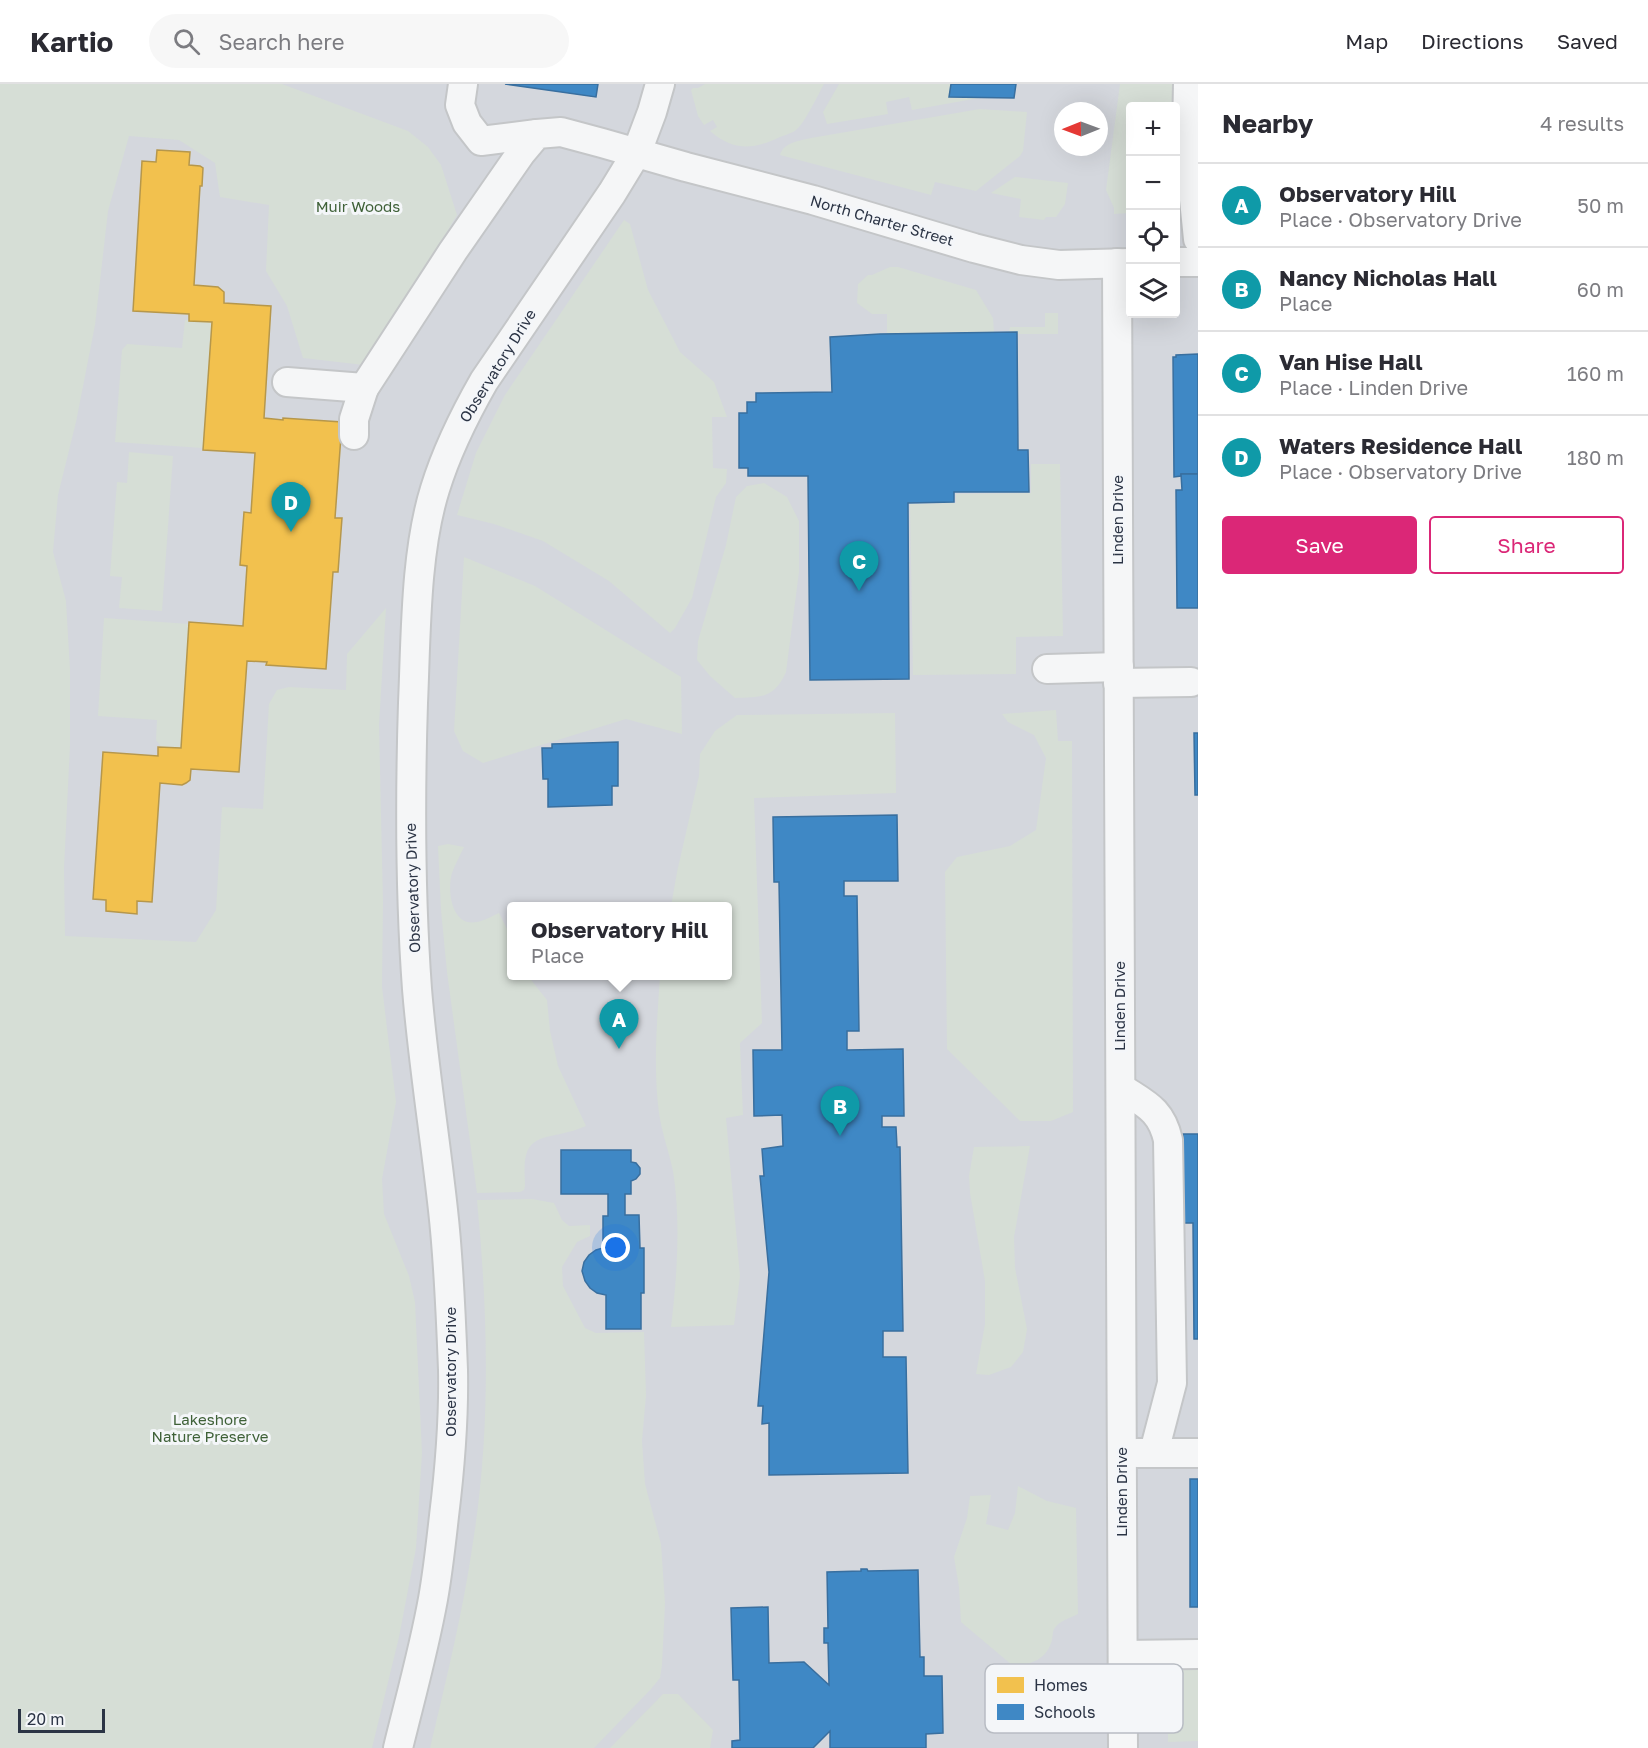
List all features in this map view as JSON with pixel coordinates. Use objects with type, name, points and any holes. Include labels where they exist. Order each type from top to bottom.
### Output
[{"type":"street","name":"North Charter Street","points":[[463,84],[460,105],[467,123],[481,141],[561,132],[813,200],[1021,260],[1059,265],[1124,263]]},
{"type":"street","name":"Observatory Drive","points":[[398,1748],[433,1599],[450,1467],[453,1419],[450,1284],[417,992],[413,932],[410,834],[412,750],[415,656],[422,557],[434,492],[450,446],[467,410],[637,152],[660,84]]},
{"type":"street","points":[[1188,84],[1181,130],[1198,239]]},
{"type":"street","points":[[354,435],[354,420],[364,388],[453,251],[521,153],[537,134]]},
{"type":"street","points":[[1180,262],[1198,262]]},
{"type":"street","name":"Linden Drive","points":[[1123,1664],[1118,675],[1124,263]]},
{"type":"street","points":[[287,382],[364,388]]},
{"type":"street","points":[[1047,669],[1191,682]]},
{"type":"street","points":[[1121,1088],[1157,1113],[1164,1125],[1168,1140],[1172,1383],[1154,1452]]},
{"type":"street","points":[[1122,1453],[1198,1453]]},
{"type":"street","points":[[1123,1655],[1198,1654]]},
{"type":"shaded area","points":[[0,84],[1198,84],[1198,1748],[0,1748]]},
{"type":"green space","name":"Lakeshore Nature Preserve","points":[[0,84],[282,84],[408,131],[428,147],[441,165],[457,215],[388,330],[364,365],[303,358],[287,306],[266,271],[269,205],[220,197],[215,163],[179,140],[129,136],[108,211],[95,325],[76,422],[58,495],[53,552],[66,601],[70,669],[70,746],[64,869],[65,936],[196,942],[216,910],[222,807],[263,809],[269,704],[277,690],[289,687],[346,690],[347,654],[386,608],[379,725],[383,902],[382,987],[396,1102],[382,1179],[384,1214],[409,1276],[415,1302],[422,1453],[416,1548],[399,1637],[372,1748],[0,1748]]},
{"type":"green space","points":[[705,84],[824,84],[807,115],[795,130],[761,144],[744,146],[719,138],[710,131],[717,127],[713,120],[704,125],[698,116],[691,90]]},
{"type":"green space","points":[[839,84],[951,84],[950,97],[979,98],[912,110],[909,97],[886,102],[888,114],[827,124],[823,112]]},
{"type":"green space","points":[[1120,84],[1176,84],[1176,102],[1126,102],[1126,213],[1114,214],[1114,208],[1106,190]]},
{"type":"green space","points":[[980,109],[1027,112],[1023,151],[1020,156],[976,191],[935,182],[931,195],[780,155],[785,147],[802,140]]},
{"type":"green space","points":[[1015,177],[1068,183],[1065,204],[1056,217],[1046,217],[1044,220],[1019,217],[1021,199],[991,193]]},
{"type":"green space","points":[[624,220],[630,224],[648,290],[680,352],[714,382],[727,417],[712,417],[713,468],[727,469],[726,483],[716,497],[692,598],[670,633],[609,581],[543,541],[494,524],[457,515],[476,453],[505,395]]},
{"type":"green space","points":[[890,267],[898,267],[976,290],[993,318],[994,332],[887,334],[887,314],[872,314],[857,303],[858,284],[868,275]]},
{"type":"green space","points":[[1045,313],[1058,313],[1058,334],[1009,332],[1010,327],[1045,327]]},
{"type":"green space","points":[[185,320],[212,322],[203,448],[115,442],[122,350],[127,344],[182,348]]},
{"type":"green space","points":[[129,452],[173,456],[162,611],[119,608],[122,577],[110,576],[117,482],[127,483]]},
{"type":"green space","points":[[1031,464],[1060,464],[1063,636],[1016,637],[1016,674],[913,675],[910,504],[956,503],[956,494],[1031,493]]},
{"type":"green space","points":[[764,483],[787,497],[799,521],[799,572],[786,672],[777,687],[766,695],[735,698],[710,676],[697,660],[698,641],[726,545],[736,497],[747,486]]},
{"type":"green space","points":[[464,557],[535,586],[681,677],[682,734],[626,719],[483,763],[463,751],[454,731]]},
{"type":"green space","points":[[104,618],[189,624],[181,748],[161,747],[156,740],[157,720],[98,716]]},
{"type":"green space","points":[[1056,710],[1058,741],[1072,741],[1073,1112],[1051,1121],[1020,1121],[947,1049],[945,872],[957,857],[1010,846],[1036,830],[1046,758],[1034,735],[1008,722],[1002,714]]},
{"type":"green space","points":[[895,713],[896,793],[754,798],[762,1023],[740,1043],[743,1115],[726,1118],[740,1276],[734,1325],[671,1327],[676,1269],[677,1209],[673,1171],[660,1120],[657,1096],[656,1044],[660,980],[732,980],[732,902],[672,902],[699,776],[700,754],[715,731],[737,715]]},
{"type":"green space","points":[[448,844],[464,847],[453,870],[451,880],[451,897],[456,913],[468,922],[477,922],[499,913],[507,929],[507,980],[531,980],[547,1000],[550,1031],[558,1066],[586,1126],[539,1140],[530,1146],[525,1160],[525,1186],[520,1192],[477,1193],[447,972],[438,846]]},
{"type":"green space","points":[[1030,1146],[1014,1237],[1015,1268],[1027,1329],[1023,1352],[1011,1367],[989,1375],[976,1374],[985,1324],[985,1281],[970,1193],[969,1176],[974,1147]]},
{"type":"green space","points":[[532,1199],[554,1203],[562,1220],[569,1226],[590,1225],[590,1236],[577,1242],[562,1267],[563,1286],[585,1328],[596,1333],[644,1332],[646,1395],[642,1441],[645,1484],[661,1544],[665,1603],[660,1678],[594,1748],[430,1748],[464,1594],[479,1500],[483,1457],[486,1371],[484,1286],[477,1200]]},
{"type":"green space","points":[[1018,1486],[1047,1501],[1076,1508],[1078,1614],[1056,1626],[1052,1641],[1041,1658],[1024,1664],[1011,1664],[961,1622],[954,1557],[967,1518],[970,1496],[991,1495],[986,1524],[1008,1530],[1015,1513]]},
{"type":"green space","points":[[1167,1662],[1198,1662],[1198,1741],[1168,1742],[1168,1733],[1183,1733],[1183,1664],[1167,1664]]},
{"type":"green space","points":[[663,1694],[678,1694],[713,1730],[710,1748],[610,1748]]},
{"type":"building: Homes","points":[[157,150],[190,152],[189,165],[203,168],[194,285],[218,287],[224,292],[224,303],[271,306],[264,418],[342,422],[335,518],[342,518],[338,572],[333,572],[326,669],[266,665],[267,662],[247,661],[239,772],[191,769],[190,780],[182,785],[160,783],[152,902],[137,901],[137,914],[106,911],[106,900],[93,899],[103,752],[158,756],[158,747],[181,748],[189,622],[243,626],[247,566],[240,565],[244,512],[251,513],[255,453],[203,450],[212,322],[189,321],[189,314],[133,311],[142,161],[156,162]]},
{"type":"building: Schools","points":[[505,84],[598,84],[596,97]]},
{"type":"building: Schools","points":[[951,84],[1016,84],[1014,98],[949,97]]},
{"type":"building: Schools","points":[[1017,332],[1018,450],[1028,450],[1029,492],[954,492],[954,502],[908,503],[909,679],[810,680],[808,476],[748,476],[748,468],[739,468],[739,413],[747,413],[747,402],[756,402],[756,393],[832,392],[830,337]]},
{"type":"building: Schools","points":[[1198,354],[1198,474],[1181,474],[1181,476],[1174,477],[1173,357]]},
{"type":"building: Schools","points":[[1181,474],[1198,474],[1198,608],[1177,608],[1176,490],[1182,490]]},
{"type":"building: Schools","points":[[1194,733],[1198,733],[1198,795],[1195,795]]},
{"type":"building: Schools","points":[[618,742],[618,786],[612,786],[612,805],[548,807],[548,779],[543,779],[542,748],[552,748],[552,744]]},
{"type":"building: Schools","points":[[897,815],[898,881],[844,881],[844,896],[857,896],[859,1031],[847,1031],[847,1050],[903,1049],[904,1116],[882,1116],[882,1127],[896,1127],[897,1147],[900,1147],[903,1331],[883,1331],[883,1357],[906,1357],[908,1473],[769,1475],[769,1423],[762,1424],[763,1406],[758,1406],[769,1272],[760,1176],[764,1176],[762,1149],[783,1146],[782,1115],[754,1116],[753,1050],[782,1050],[779,882],[774,882],[773,817]]},
{"type":"building: Schools","points":[[1183,1134],[1198,1134],[1198,1339],[1194,1339],[1193,1223],[1184,1223]]},
{"type":"building: Schools","points":[[561,1150],[631,1150],[631,1162],[636,1163],[640,1168],[640,1174],[631,1181],[631,1194],[625,1194],[625,1215],[639,1215],[640,1248],[644,1248],[641,1329],[606,1329],[606,1295],[590,1288],[582,1271],[589,1255],[603,1248],[603,1216],[608,1216],[608,1194],[561,1194]]},
{"type":"building: Schools","points":[[1190,1479],[1198,1479],[1198,1607],[1190,1607]]},
{"type":"building: Schools","points":[[861,1569],[868,1571],[918,1570],[920,1657],[924,1657],[924,1676],[942,1676],[943,1733],[926,1734],[926,1748],[830,1748],[830,1731],[813,1748],[732,1748],[732,1741],[740,1740],[739,1680],[733,1680],[731,1608],[768,1607],[769,1663],[804,1662],[829,1685],[828,1643],[824,1643],[824,1628],[828,1628],[827,1572],[861,1571]]},
{"type":"place","name":"Waters Residence Hall","points":[[291,532]]},
{"type":"place","name":"Van Hise Hall","points":[[859,591]]},
{"type":"place","name":"Observatory Hill","points":[[619,1049]]},
{"type":"place","name":"Nancy Nicholas Hall","points":[[840,1136]]},
{"type":"park label","name":"Muir Woods","points":[[358,207]]}]
